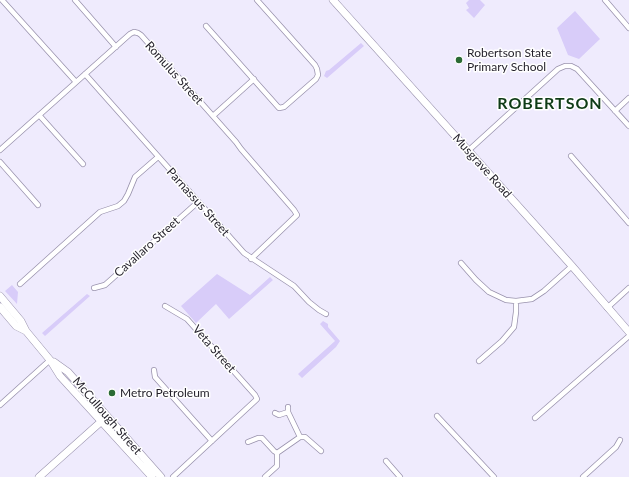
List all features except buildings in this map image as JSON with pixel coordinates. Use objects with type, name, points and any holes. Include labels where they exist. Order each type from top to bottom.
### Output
[{"type":"street","points":[[2,0],[76,82]]},
{"type":"street","points":[[75,0],[116,47]]},
{"type":"street","points":[[206,26],[279,108],[284,107],[318,75],[315,65],[257,0]]},
{"type":"street","name":"Musgrave Road","points":[[334,0],[572,266],[629,332]]},
{"type":"street","points":[[605,0],[629,28]]},
{"type":"street","name":"Romulus Street","points":[[0,150],[39,114],[134,32],[141,35],[213,116],[297,215],[252,259]]},
{"type":"street","points":[[468,151],[558,69],[565,66],[571,66],[577,69],[629,126]]},
{"type":"street","name":"Parnassus Street","points":[[85,74],[244,253],[294,286],[309,302],[326,314]]},
{"type":"street","points":[[213,116],[254,80]]},
{"type":"street","points":[[615,111],[629,98]]},
{"type":"street","points":[[39,114],[83,164]]},
{"type":"street","points":[[571,156],[629,222]]},
{"type":"street","points":[[20,284],[100,212],[118,206],[124,201],[135,177],[158,157]]},
{"type":"street","points":[[0,162],[38,205]]},
{"type":"street","name":"Cavallaro Street","points":[[94,288],[105,284],[198,202]]},
{"type":"street","points":[[461,264],[489,292],[506,300],[516,302],[532,299],[544,291],[572,266]]},
{"type":"street","points":[[607,308],[629,288]]},
{"type":"street","name":"McCullough Street","points":[[0,297],[22,321],[26,331],[50,360],[60,376],[152,477]]},
{"type":"street","points":[[479,361],[502,341],[514,327],[516,302]]},
{"type":"street","name":"Veta Street","points":[[165,306],[187,319],[257,399],[212,441]]},
{"type":"street","name":"McCullough Street","points":[[0,307],[16,326],[26,331]]},
{"type":"street","points":[[535,418],[629,336]]},
{"type":"street","points":[[0,405],[50,360]]},
{"type":"street","name":"McCullough Street","points":[[50,360],[68,372],[161,477]]},
{"type":"street","points":[[154,370],[155,377],[212,441],[173,477]]},
{"type":"street","points":[[275,413],[279,415],[288,410],[300,437]]},
{"type":"street","points":[[39,477],[107,416]]},
{"type":"street","points":[[437,416],[494,477]]},
{"type":"street","points":[[277,453],[300,437],[305,437],[321,450]]},
{"type":"street","points":[[248,442],[262,438],[277,453]]},
{"type":"street","points":[[583,477],[616,447],[620,440]]},
{"type":"street","points":[[265,477],[277,466],[277,453]]},
{"type":"street","points":[[386,462],[400,477]]},
{"type":"shaded area","points":[[469,0],[480,0],[485,5],[474,18],[466,10],[469,8],[466,3]]},
{"type":"shaded area","points":[[575,11],[600,39],[579,59],[568,55],[557,28]]},
{"type":"shaded area","points":[[361,43],[364,46],[327,78],[324,76],[326,71]]},
{"type":"shaded area","points":[[217,274],[250,295],[270,277],[273,280],[229,319],[216,304],[196,323],[181,306]]},
{"type":"shaded area","points":[[12,285],[18,292],[17,304],[5,291]]},
{"type":"shaded area","points":[[87,294],[90,296],[45,336],[42,333]]},
{"type":"shaded area","points":[[323,321],[328,324],[328,327],[340,341],[336,347],[302,378],[298,374],[335,341],[320,324]]},
{"type":"place","name":"Robertson State Primary School","points":[[459,60]]},
{"type":"place","name":"Metro Petroleum","points":[[112,393]]},
{"type":"district","name":"ROBERTSON","points":[[550,104]]}]
